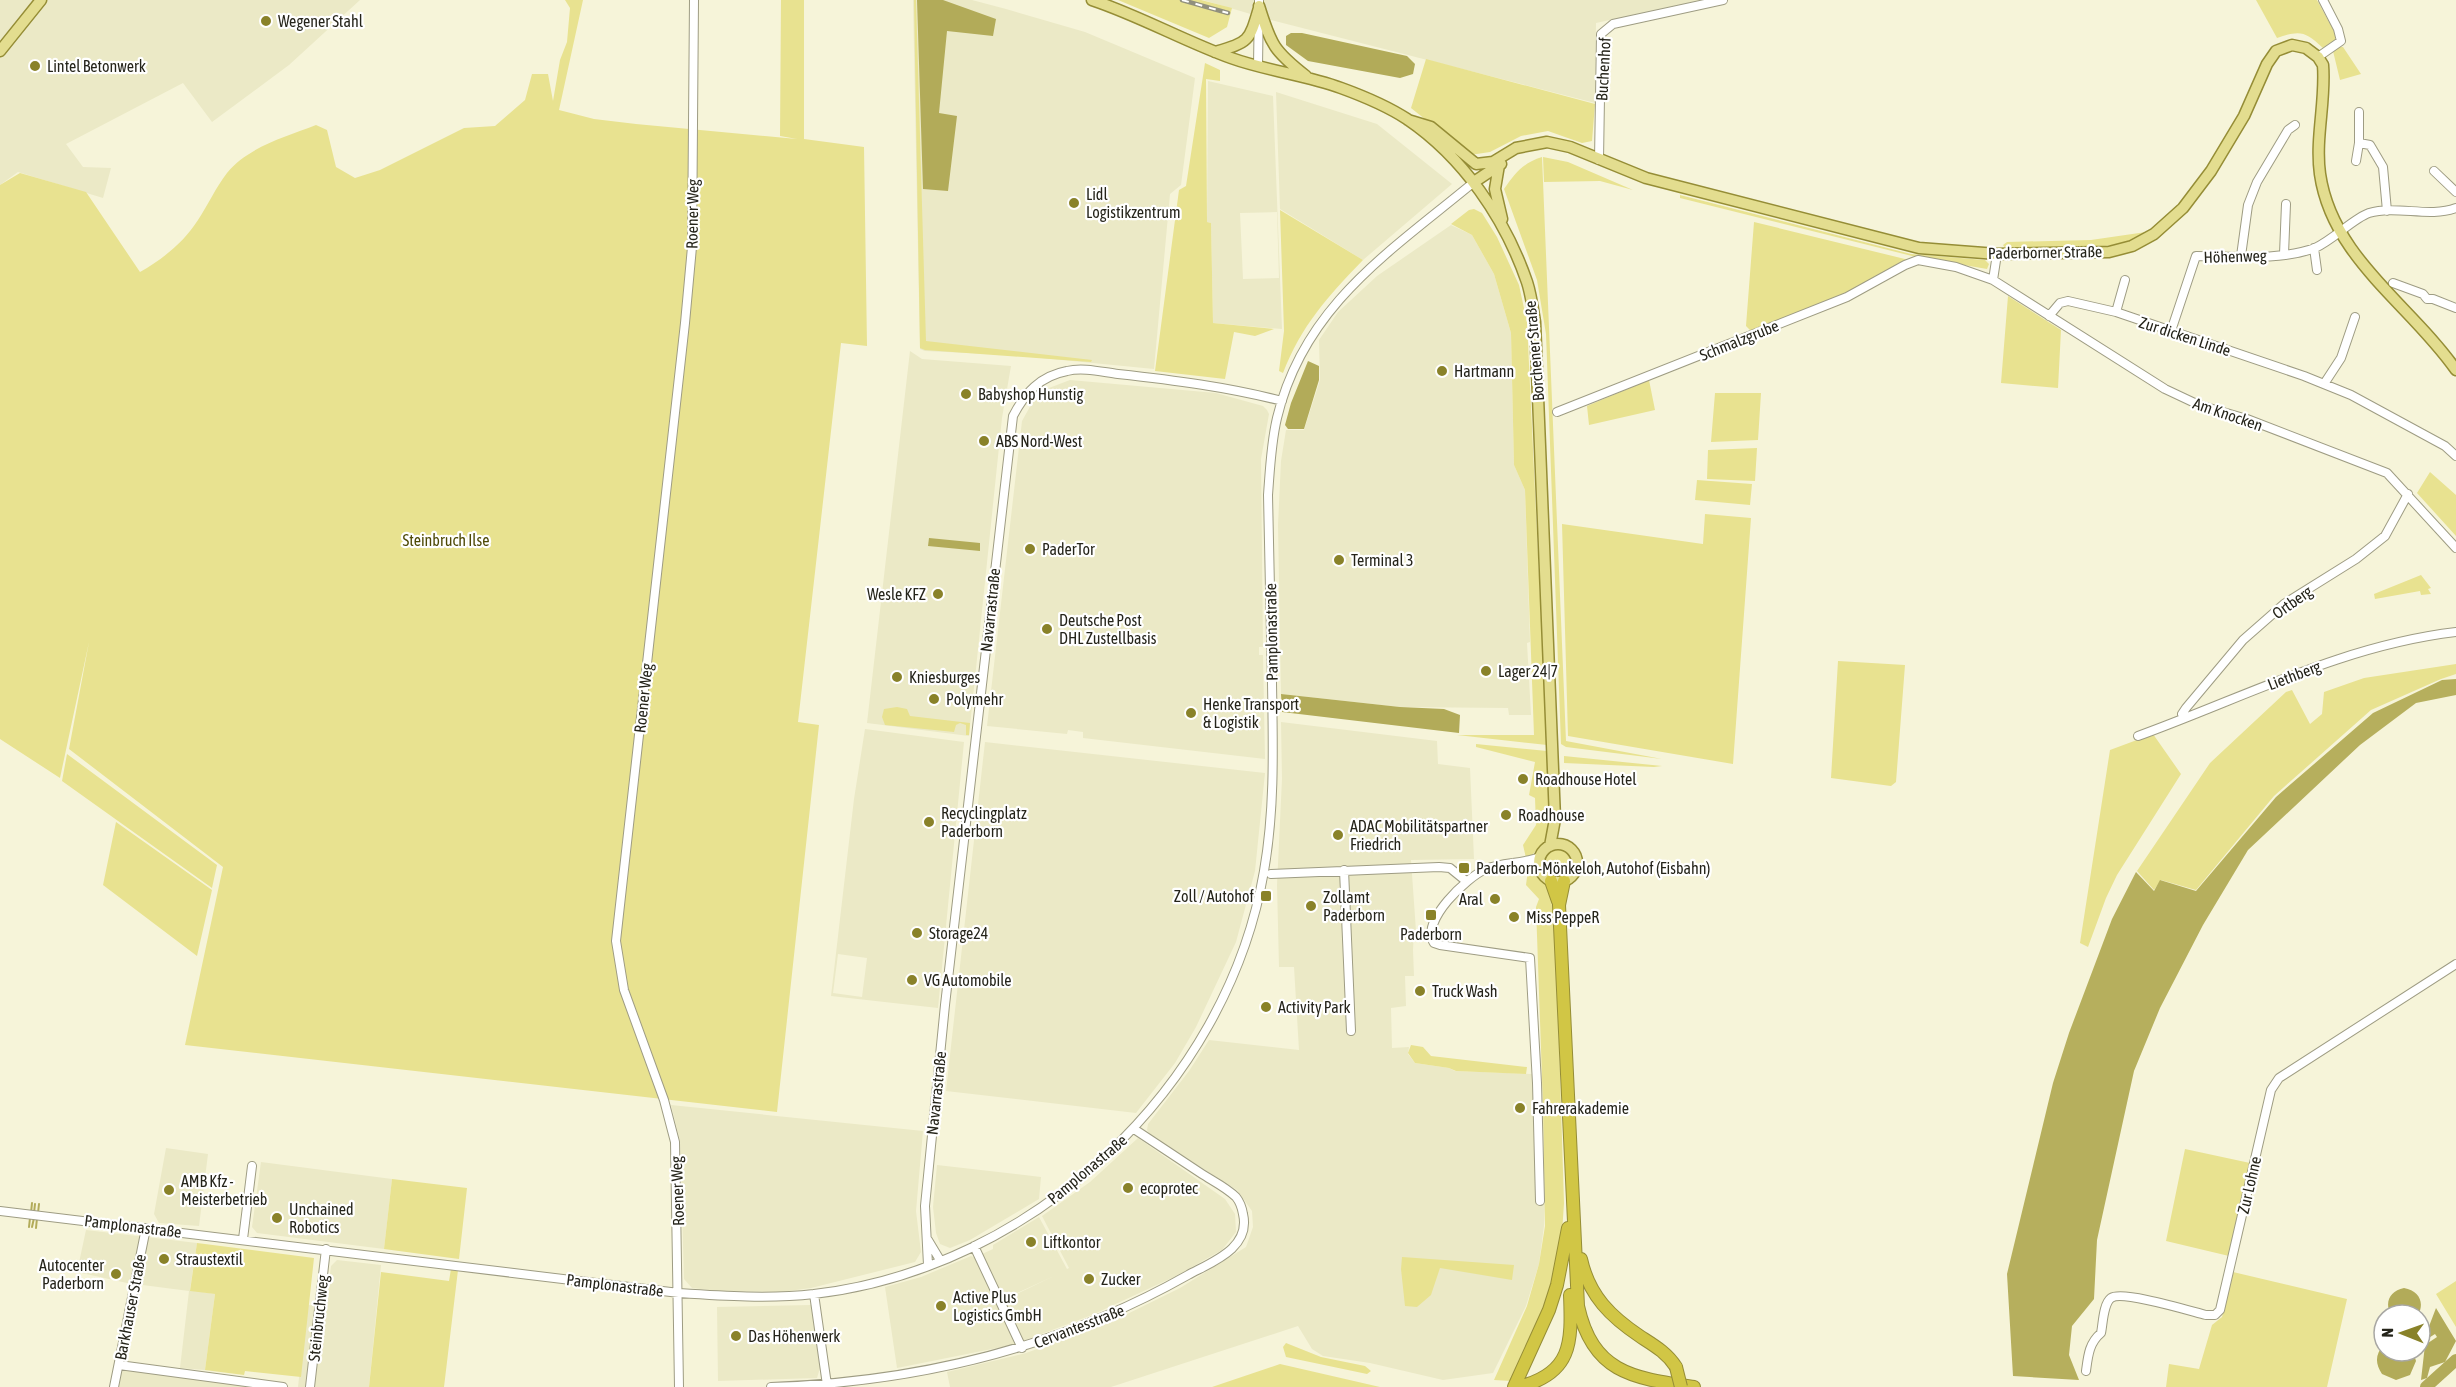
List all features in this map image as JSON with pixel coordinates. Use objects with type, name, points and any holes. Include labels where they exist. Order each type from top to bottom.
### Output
[{"type":"highway","points":[[1551,881],[1559,905]]},
{"type":"highway","points":[[1564,881],[1559,905],[1566,1081],[1565,1135],[1578,1306],[1582,1323],[1598,1351],[1621,1371],[1636,1377],[1694,1387]]},
{"type":"highway","points":[[1571,1223],[1582,1267],[1595,1297],[1616,1321],[1662,1351],[1676,1367],[1681,1387]]},
{"type":"highway","points":[[1516,1387],[1549,1310],[1571,1223]]},
{"type":"highway","points":[[1516,1387],[1543,1379],[1553,1373],[1564,1357],[1569,1344],[1571,1223]]},
{"type":"main road","points":[[0,51],[41,0]]},
{"type":"main road","name":"Borchener Straße","points":[[1092,0],[1114,7],[1215,52],[1340,88],[1391,110],[1408,120],[1445,152],[1474,182],[1506,234],[1527,283],[1535,322],[1555,819],[1550,846]]},
{"type":"main road","points":[[1215,52],[1242,44],[1251,33],[1259,3]]},
{"type":"main road","points":[[1259,3],[1272,44],[1288,62],[1311,80]]},
{"type":"main road","name":"Paderborner Straße","points":[[1525,146],[1547,142],[1570,147],[1646,178],[1919,248],[1997,254],[2109,252],[2132,246],[2154,234],[2183,208],[2211,171],[2244,116],[2267,63],[2276,51],[2292,45],[2306,48],[2318,57]]},
{"type":"main road","points":[[2318,57],[2323,65],[2324,74],[2318,153],[2327,203],[2340,232],[2362,264],[2442,349],[2456,370]]},
{"type":"main road","points":[[1408,120],[1431,127],[1476,164],[1493,162],[1516,148],[1525,146]]},
{"type":"main road","points":[[1474,182],[1525,146]]},
{"type":"main road","points":[[1499,165],[1495,189],[1506,234]]},
{"type":"main road","name":"Borchener Straße","points":[[1555,819],[1563,845]]},
{"type":"main road","points":[[1563,845],[1573,852],[1576,862],[1573,874],[1564,881],[1551,881],[1540,870],[1540,857],[1550,846],[1563,845]]},
{"type":"street","name":"Roener Weg","points":[[679,1387],[675,1142],[664,1100],[624,990],[616,941],[692,248],[694,0]]},
{"type":"street","name":"Buchenhof","points":[[1599,160],[1601,34],[1613,24],[1723,0]]},
{"type":"street","points":[[2318,57],[2341,41],[2338,29],[2323,0]]},
{"type":"street","points":[[1258,66],[1259,3]]},
{"type":"street","points":[[2356,161],[2360,112]]},
{"type":"street","points":[[2241,256],[2248,205],[2257,182],[2288,130],[2295,125]]},
{"type":"street","points":[[2359,143],[2370,145],[2383,167],[2387,211]]},
{"type":"street","points":[[2434,171],[2456,193],[2453,202],[2456,208]]},
{"type":"street","name":"Pamplonastraße","points":[[0,1211],[679,1293],[760,1296],[813,1294],[882,1280],[928,1265],[974,1246],[1014,1225],[1060,1194],[1134,1129],[1182,1067],[1214,1014],[1244,945],[1263,880],[1271,821],[1273,779],[1268,495],[1272,448],[1282,401],[1304,348],[1335,302],[1359,276],[1474,182]]},
{"type":"street","points":[[2283,254],[2286,204]]},
{"type":"street","name":"Höhenweg","points":[[2171,331],[2196,256],[2283,254],[2314,248],[2369,213],[2446,212],[2456,208]]},
{"type":"street","points":[[2314,248],[2317,270]]},
{"type":"street","points":[[1993,280],[1997,254]]},
{"type":"street","name":"Am Knocken","points":[[1918,260],[1956,267],[1993,280],[2174,394],[2199,405],[2247,419],[2378,468],[2387,473],[2408,494],[2456,548]]},
{"type":"street","name":"Schmalzgrube","points":[[1557,411],[1847,297],[1918,260]]},
{"type":"street","points":[[2116,312],[2125,280]]},
{"type":"street","points":[[2393,283],[2423,294],[2427,299],[2456,308]]},
{"type":"street","name":"Zur dicken Linde","points":[[2049,316],[2060,303],[2068,301],[2116,312],[2351,395],[2445,446],[2456,456]]},
{"type":"street","points":[[2324,384],[2341,358],[2355,317]]},
{"type":"street","name":"Navarrastraße","points":[[928,1265],[925,1206],[944,1012],[1013,416],[1023,396],[1033,386],[1049,377],[1077,369],[1217,386],[1282,401]]},
{"type":"street","name":"Ortberg","points":[[2184,718],[2182,714],[2186,708],[2251,633],[2284,604],[2356,559],[2385,536],[2408,494]]},
{"type":"street","name":"Liethberg","points":[[2138,736],[2336,659],[2379,645],[2456,632]]},
{"type":"street","points":[[1516,865],[1540,857]]},
{"type":"street","points":[[1540,870],[1516,865],[1495,866],[1477,873],[1466,881],[1432,923],[1431,939],[1440,945],[1530,958],[1540,1201]]},
{"type":"street","points":[[1271,874],[1439,867],[1450,868],[1466,881]]},
{"type":"street","points":[[1344,870],[1351,1031]]},
{"type":"street","name":"Zur Lohne","points":[[2086,1371],[2093,1340],[2101,1333],[2106,1305],[2109,1299],[2116,1296],[2215,1316],[2220,1310],[2274,1084],[2279,1078],[2456,964]]},
{"type":"street","name":"Cervantesstraße","points":[[771,1387],[826,1385],[916,1372],[1022,1348],[1064,1334],[1138,1303],[1226,1254],[1241,1239],[1245,1224],[1239,1202],[1233,1195],[1134,1129]]},
{"type":"street","points":[[243,1239],[252,1166]]},
{"type":"street","name":"Barkhauser Straße","points":[[114,1387],[146,1228]]},
{"type":"street","name":"Navarrastraße","points":[[927,1237],[940,1260]]},
{"type":"street","points":[[974,1246],[1022,1348]]},
{"type":"street","name":"Steinbruchweg","points":[[310,1387],[326,1250]]},
{"type":"street","points":[[813,1294],[826,1385]]},
{"type":"street","points":[[119,1365],[283,1387]]},
{"type":"shaded area","points":[[0,0],[360,0],[289,65],[212,122],[183,83],[66,144],[83,167],[111,168],[103,198],[18,172],[0,185]]},
{"type":"shaded area","points":[[913,0],[972,0],[1006,9],[1085,32],[1195,78],[1181,185],[1170,194],[1154,369],[920,349]]},
{"type":"shaded area","points":[[917,0],[943,0],[996,19],[993,36],[947,31],[939,113],[957,116],[948,191],[923,189]]},
{"type":"shaded area","points":[[1203,0],[1702,0],[1596,23],[1595,103],[1271,20]]},
{"type":"shaded area","points":[[1291,33],[1302,33],[1407,56],[1415,64],[1413,74],[1400,78],[1308,61],[1286,45],[1286,36]]},
{"type":"shaded area","points":[[1208,81],[1273,96],[1282,329],[1213,323],[1211,223],[1207,222]],"holes":[[[1277,212],[1279,278],[1243,279],[1240,213]]]},
{"type":"shaded area","points":[[1276,92],[1377,124],[1452,184],[1363,260],[1280,209]]},
{"type":"shaded area","points":[[1451,225],[1472,235],[1494,274],[1511,333],[1514,465],[1525,490],[1530,642],[1527,643],[1531,715],[1509,715],[1508,708],[1400,707],[1281,694],[1278,525],[1281,461],[1286,430],[1304,430],[1320,380],[1319,340],[1338,312],[1377,276]]},
{"type":"shaded area","points":[[910,351],[922,359],[1011,366],[1002,418],[969,736],[867,723]]},
{"type":"shaded area","points":[[1308,361],[1319,366],[1319,380],[1304,429],[1288,429],[1285,425],[1291,403]]},
{"type":"shaded area","points":[[1070,380],[1216,393],[1263,406],[1267,410],[1269,414],[1261,459],[1263,647],[1259,647],[1259,655],[1263,655],[1265,759],[1083,738],[1083,732],[1068,730],[1067,734],[987,726],[1022,421],[1032,403],[1049,388]]},
{"type":"shaded area","points":[[929,538],[980,543],[980,551],[928,546]]},
{"type":"shaded area","points":[[2456,679],[2456,695],[2416,703],[2360,745],[2248,850],[2203,925],[2160,1008],[2134,1071],[2097,1240],[2094,1299],[2072,1326],[2069,1355],[2079,1380],[2013,1376],[2007,1274],[2053,1083],[2069,1033],[2112,919],[2136,872],[2154,891],[2160,880],[2196,891],[2276,797],[2373,713],[2442,680]]},
{"type":"shaded area","points":[[1281,694],[1400,707],[1444,709],[1460,715],[1459,733],[1282,712]]},
{"type":"shaded area","points":[[1281,722],[1437,741],[1438,764],[1470,768],[1474,859],[1411,860],[1416,931],[1414,932],[1413,950],[1414,976],[1405,976],[1406,1006],[1391,1008],[1392,1048],[1409,1047],[1408,1054],[1415,1063],[1455,1071],[1532,1074],[1537,1201],[1545,1201],[1544,1226],[1539,1264],[1526,1306],[1493,1373],[1443,1380],[1370,1363],[1323,1356],[1312,1349],[1298,1326],[1111,1387],[950,1387],[947,1372],[1026,1353],[1107,1324],[1180,1288],[1246,1247],[1253,1227],[1252,1211],[1237,1190],[1151,1136],[1147,1130],[1148,1124],[1189,1071],[1209,1040],[1299,1050],[1294,967],[1279,967],[1277,885],[1282,779]]},
{"type":"shaded area","points":[[865,729],[964,742],[938,1008],[831,996],[854,799]],"holes":[[[838,954],[867,958],[862,997],[833,993]]]},
{"type":"shaded area","points":[[985,742],[1265,773],[1255,871],[1236,942],[1196,1027],[1175,1063],[1136,1113],[946,1091]]},
{"type":"shaded area","points":[[671,1105],[923,1131],[916,1211],[921,1252],[915,1262],[811,1288],[781,1292],[717,1291],[692,1288],[684,1279],[680,1141]]},
{"type":"shaded area","points":[[1138,1138],[1225,1199],[1235,1214],[1236,1232],[1222,1250],[1176,1276],[1092,1315],[1023,1341],[1004,1300],[1054,1276],[1002,1300],[982,1254],[1039,1217],[1067,1269],[1069,1268],[1042,1216],[1090,1182]]},
{"type":"shaded area","points":[[166,1148],[208,1154],[199,1226],[159,1223],[154,1214]]},
{"type":"shaded area","points":[[261,1162],[392,1179],[384,1249],[257,1233],[252,1227]]},
{"type":"shaded area","points":[[937,1165],[1041,1177],[1039,1199],[970,1240],[950,1248],[940,1244],[936,1233],[933,1207]]},
{"type":"shaded area","points":[[86,1230],[197,1243],[190,1290],[215,1294],[205,1370],[180,1368],[189,1291],[127,1283],[77,1272]]},
{"type":"shaded area","points":[[971,1256],[978,1259],[1017,1344],[897,1368],[885,1287],[921,1277]]},
{"type":"shaded area","points":[[337,1260],[381,1265],[369,1387],[298,1387],[307,1305],[326,1306],[331,1266]]},
{"type":"shaded area","points":[[2399,1289],[2409,1289],[2414,1292],[2421,1303],[2388,1303],[2392,1294]]},
{"type":"shaded area","points":[[811,1305],[820,1368],[817,1378],[718,1381],[717,1307]]},
{"type":"shaded area","points":[[2436,1308],[2456,1341],[2445,1362],[2430,1367],[2427,1378],[2421,1380],[2423,1363],[2432,1363],[2432,1340],[2437,1337],[2435,1334],[2432,1336],[2432,1318]]},
{"type":"shaded area","points":[[2378,1363],[2415,1363],[2410,1375],[2396,1380],[2382,1374]]},
{"type":"shaded area","points":[[117,1368],[289,1387],[113,1387]]},
{"type":"green space","name":"Steinbruch Ilse","points":[[565,0],[583,0],[559,110],[594,119],[797,139],[780,136],[781,0],[804,0],[804,139],[864,147],[867,346],[841,343],[798,722],[819,725],[777,1112],[185,1045],[223,867],[69,749],[89,642],[60,778],[0,739],[0,185],[20,173],[86,192],[140,272],[180,243],[198,220],[223,178],[236,164],[245,156],[280,139],[316,125],[327,130],[336,167],[355,178],[380,170],[464,128],[495,126],[525,100],[532,74],[548,74],[553,101],[560,60],[567,42],[570,8]]},
{"type":"green space","points":[[914,0],[916,0],[926,341],[1092,360],[1091,362],[920,348]]},
{"type":"green space","points":[[1118,0],[1201,0],[1232,8],[1227,27],[1209,38]]},
{"type":"green space","points":[[2256,0],[2317,0],[2335,33],[2335,40],[2323,48],[2307,35],[2297,33],[2277,38]]},
{"type":"green space","points":[[2343,47],[2361,74],[2340,80],[2333,51]]},
{"type":"green space","points":[[1426,59],[1595,104],[1592,141],[1582,143],[1548,131],[1521,136],[1490,152],[1470,155],[1411,108]]},
{"type":"green space","points":[[1205,63],[1220,70],[1220,81],[1206,79],[1207,222],[1211,223],[1213,323],[1274,329],[1255,336],[1234,332],[1225,379],[1155,371],[1179,190],[1186,186]]},
{"type":"green space","points":[[1542,157],[1566,741],[1662,759],[1566,747],[1561,744],[1546,334],[1537,280],[1504,189],[1520,169]]},
{"type":"green space","points":[[1543,157],[1568,162],[1633,190],[1600,181],[1544,182]]},
{"type":"green space","points":[[1680,195],[1911,254],[1985,260],[1989,264],[1987,269],[1912,256],[1680,198]]},
{"type":"green space","points":[[1474,209],[1482,213],[1497,237],[1519,285],[1527,322],[1547,745],[1457,735],[1534,735],[1525,490],[1514,465],[1511,333],[1494,274],[1472,235],[1451,224],[1469,210]]},
{"type":"green space","points":[[1280,210],[1363,260],[1338,286],[1307,326],[1283,373],[1279,371],[1284,331]]},
{"type":"green space","points":[[1754,222],[1909,260],[1846,294],[1751,331],[1746,326]]},
{"type":"green space","points":[[2146,232],[2134,239],[2099,247],[2005,248],[2003,245],[2007,242],[2091,240]]},
{"type":"green space","points":[[2008,296],[2061,330],[2058,388],[2001,383]]},
{"type":"green space","points":[[1649,380],[1655,410],[1589,425],[1587,406]]},
{"type":"green space","points":[[1715,393],[1761,393],[1758,440],[1711,442]]},
{"type":"green space","points":[[1757,448],[1755,481],[1707,479],[1708,450]]},
{"type":"green space","points":[[2430,472],[2456,495],[2456,536],[2417,493]]},
{"type":"green space","points":[[1697,480],[1752,484],[1750,505],[1695,500]]},
{"type":"green space","points":[[1705,514],[1751,518],[1733,764],[1568,736],[1562,524],[1703,544]]},
{"type":"green space","points":[[2421,575],[2431,588],[2428,589],[2431,594],[2421,595],[2420,591],[2375,599],[2374,594]]},
{"type":"green space","points":[[1838,661],[1905,665],[1896,782],[1891,786],[1831,778]]},
{"type":"green space","points":[[2456,664],[2456,674],[2371,710],[2274,796],[2196,890],[2161,880],[2154,890],[2137,871],[2210,763],[2286,692],[2292,690],[2310,724],[2322,714],[2324,692],[2364,678]]},
{"type":"green space","points":[[897,707],[907,709],[910,716],[970,723],[969,735],[966,735],[966,725],[960,723],[956,725],[954,732],[885,725],[882,717],[884,709]]},
{"type":"green space","points":[[2153,734],[2181,774],[2117,875],[2088,947],[2080,943],[2110,750]]},
{"type":"green space","points":[[1476,744],[1547,751],[1549,837],[1530,857],[1526,858],[1523,845],[1536,825],[1535,798],[1529,795],[1535,762],[1476,747]]},
{"type":"green space","points":[[67,754],[217,865],[212,888],[62,781]]},
{"type":"green space","points":[[1564,756],[1662,766],[1564,763]]},
{"type":"green space","points":[[116,822],[212,890],[197,956],[103,885]]},
{"type":"green space","points":[[1558,848],[1568,853],[1573,863],[1568,873],[1558,878],[1548,873],[1543,863],[1548,853]]},
{"type":"green space","points":[[1528,870],[1545,882],[1555,914],[1564,1203],[1561,1248],[1546,1306],[1511,1381],[1494,1380],[1527,1306],[1539,1264],[1545,1226],[1536,907],[1539,899],[1526,885]]},
{"type":"green space","points":[[1411,1045],[1423,1047],[1431,1056],[1527,1067],[1526,1074],[1456,1071],[1415,1063],[1408,1053]]},
{"type":"green space","points":[[2185,1149],[2250,1163],[2229,1256],[2166,1241]]},
{"type":"green space","points":[[392,1179],[467,1188],[459,1259],[384,1249]]},
{"type":"green space","points":[[197,1243],[314,1258],[301,1377],[245,1371],[244,1375],[205,1370],[215,1294],[190,1291]]},
{"type":"green space","points":[[1402,1257],[1514,1265],[1512,1280],[1440,1268],[1431,1295],[1417,1307],[1405,1306]]},
{"type":"green space","points":[[451,1269],[458,1270],[444,1387],[369,1387],[381,1272],[449,1281]]},
{"type":"green space","points":[[2233,1272],[2347,1299],[2327,1387],[2166,1387],[2169,1364],[2199,1369],[2212,1325],[2222,1317]]},
{"type":"green space","points":[[2456,1281],[2456,1327],[2436,1294]]},
{"type":"green space","points":[[1286,1343],[1321,1357],[1365,1366],[1371,1371],[1367,1374],[1286,1357],[1283,1347]]},
{"type":"green space","points":[[1280,1364],[1380,1387],[1212,1387]]},
{"type":"waterway","points":[[31,1213],[32,1203]]},
{"type":"waterway","points":[[34,1213],[35,1204]]},
{"type":"waterway","points":[[38,1213],[39,1204]]},
{"type":"waterway","points":[[29,1227],[30,1218]]},
{"type":"waterway","points":[[32,1227],[34,1218]]},
{"type":"waterway","points":[[36,1228],[37,1218]]},
{"type":"waterway","points":[[2426,1387],[2456,1360]]},
{"type":"railway","points":[[1182,0],[1228,13]]},
{"type":"place","name":"Wegener Stahl","points":[[266,21]]},
{"type":"place","name":"Lintel Betonwerk","points":[[35,66]]},
{"type":"place","name":"Lidl Logistikzentrum","points":[[1074,203]]},
{"type":"place","name":"Hartmann","points":[[1442,371]]},
{"type":"place","name":"Babyshop Hunstig","points":[[966,394]]},
{"type":"place","name":"ABS Nord-West","points":[[984,441]]},
{"type":"place","name":"PaderTor","points":[[1030,549]]},
{"type":"place","name":"Terminal 3","points":[[1339,560]]},
{"type":"place","name":"Wesle KFZ","points":[[938,594]]},
{"type":"place","name":"Deutsche Post DHL Zustellbasis","points":[[1047,629]]},
{"type":"place","name":"Lager 24|7","points":[[1486,671]]},
{"type":"place","name":"Kniesburges","points":[[897,677]]},
{"type":"place","name":"Polymehr","points":[[934,699]]},
{"type":"place","name":"Henke Transport & Logistik","points":[[1191,713]]},
{"type":"place","name":"Roadhouse Hotel","points":[[1523,779]]},
{"type":"place","name":"Roadhouse","points":[[1506,815]]},
{"type":"place","name":"Recyclingplatz Paderborn","points":[[929,822]]},
{"type":"place","name":"ADAC Mobilitätspartner Friedrich","points":[[1338,835]]},
{"type":"place","name":"Paderborn-Mönkeloh, Autohof (Eisbahn)","points":[[1464,868]]},
{"type":"place","name":"Zoll / Autohof","points":[[1266,896]]},
{"type":"place","name":"Aral","points":[[1495,899]]},
{"type":"place","name":"Zollamt Paderborn","points":[[1311,906]]},
{"type":"place","name":"Paderborn","points":[[1431,915]]},
{"type":"place","name":"Miss PeppeR","points":[[1514,917]]},
{"type":"place","name":"Storage24","points":[[917,933]]},
{"type":"place","name":"VG Automobile","points":[[912,980]]},
{"type":"place","name":"Truck Wash","points":[[1420,991]]},
{"type":"place","name":"Activity Park","points":[[1266,1007]]},
{"type":"place","name":"Fahrerakademie","points":[[1520,1108]]},
{"type":"place","name":"ecoprotec","points":[[1128,1188]]},
{"type":"place","name":"AMB Kfz - Meisterbetrieb","points":[[169,1190]]},
{"type":"place","name":"Unchained Robotics","points":[[277,1218]]},
{"type":"place","name":"Liftkontor","points":[[1031,1242]]},
{"type":"place","name":"Straustextil","points":[[164,1259]]},
{"type":"place","name":"Autocenter Paderborn","points":[[116,1274]]},
{"type":"place","name":"Zucker","points":[[1089,1279]]},
{"type":"place","name":"Active Plus Logistics GmbH","points":[[941,1306]]},
{"type":"place","name":"Das Höhenwerk","points":[[736,1336]]}]
